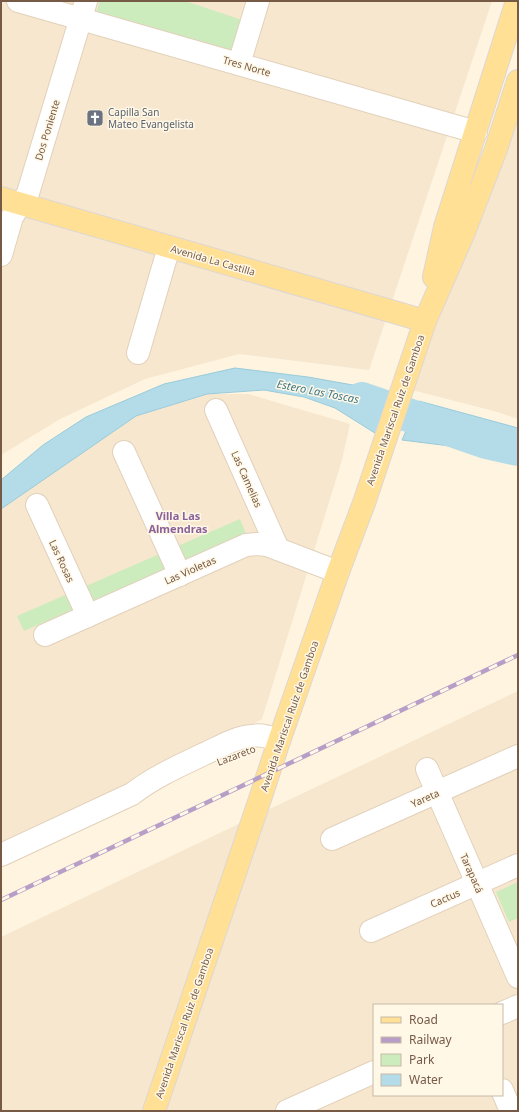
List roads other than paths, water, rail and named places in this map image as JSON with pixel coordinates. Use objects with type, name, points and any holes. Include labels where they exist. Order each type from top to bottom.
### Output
[{"type":"main road","name":"Avenida Mariscal Ruiz de Gamboa","points":[[425,321],[445,226],[517,1]]},
{"type":"main road","name":"Avenida Mariscal Ruiz de Gamboa","points":[[154,1111],[279,741],[338,572],[364,503],[425,321],[464,232],[491,163],[518,81]]},
{"type":"main road","name":"Avenida La Castilla","points":[[11,201],[425,321]]},
{"type":"street","name":"Tres Norte","points":[[18,1],[83,10],[239,64],[476,132]]},
{"type":"street","points":[[239,64],[258,1]]},
{"type":"street","name":"Dos Poniente","points":[[1,255],[12,217],[11,201],[28,193],[83,10]]},
{"type":"street","points":[[138,353],[169,247]]},
{"type":"street","name":"Las Camelias","points":[[216,410],[278,548]]},
{"type":"street","points":[[124,452],[180,575]]},
{"type":"street","name":"Las Rosas","points":[[37,505],[88,616]]},
{"type":"street","name":"Las Violetas","points":[[45,635],[246,545],[268,545],[338,572]]},
{"type":"street","name":"Lazareto","points":[[1,856],[132,794],[144,792],[170,783],[238,752],[279,741]]},
{"type":"street","name":"Yareta","points":[[332,839],[518,756]]},
{"type":"street","name":"Tarapacá","points":[[427,769],[518,977]]},
{"type":"street","name":"Cactus","points":[[371,931],[518,865]]},
{"type":"street","points":[[503,1013],[518,1006]]},
{"type":"street","points":[[287,1111],[373,1072]]},
{"type":"street","points":[[503,1092],[512,1111]]},
{"type":"water","points":[[235,368],[308,377],[392,392],[378,435],[335,408],[304,397],[264,390],[207,394],[136,416],[1,509],[1,480],[43,445],[86,417],[164,384]]},
{"type":"water","points":[[419,401],[518,428],[518,461],[466,448],[402,440]]},
{"type":"waterway","name":"Estero Las Toscas","points":[[362,399],[486,442],[518,449]]},
{"type":"railway","points":[[1,900],[518,655]]},
{"type":"place","name":"Capilla San Mateo Evangelista","points":[[95,118]]},
{"type":"district","name":"Villa Las Almendras","points":[[178,521]]}]
